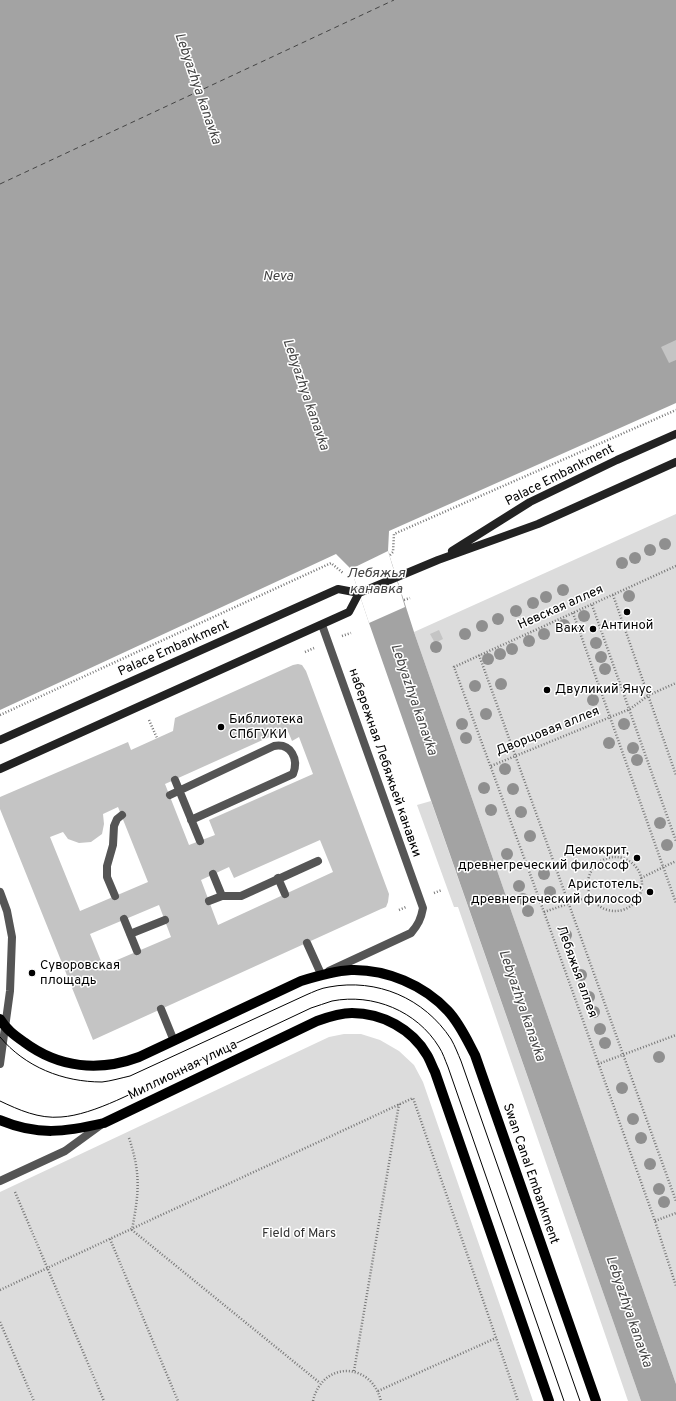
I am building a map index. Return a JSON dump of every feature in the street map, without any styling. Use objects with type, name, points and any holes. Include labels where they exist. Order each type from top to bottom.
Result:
[{"type":"main road","name":"Palace Embankment","points":[[438,560],[530,502],[676,434]]},
{"type":"main road","name":"Palace Embankment","points":[[0,740],[338,589],[359,593],[438,560],[538,524],[676,462]]},
{"type":"main road","points":[[0,769],[349,612],[359,593]]},
{"type":"main road","name":"Swan Canal Embankment","points":[[321,974],[352,970],[378,972],[404,980],[427,993],[448,1011],[464,1032],[475,1055],[596,1401]]},
{"type":"main road","points":[[0,1019],[5,1028],[30,1046],[61,1062],[80,1066],[100,1066],[123,1063],[174,1041],[300,981],[321,974]]},
{"type":"main road","name":"Миллионная улица","points":[[104,1123],[316,1021],[334,1015],[352,1013],[370,1015],[387,1020],[403,1029],[416,1040],[427,1055],[435,1072],[549,1401]]},
{"type":"main road","points":[[0,1120],[18,1127],[48,1131],[75,1130],[104,1123]]},
{"type":"street","name":"набережная Лебяжьей канавки","points":[[321,974],[411,933],[418,926],[423,908],[322,625]]},
{"type":"street","points":[[170,795],[274,746],[281,744],[290,750],[295,760],[296,768],[293,774],[191,820]]},
{"type":"street","points":[[175,780],[200,841]]},
{"type":"street","points":[[115,896],[107,877],[107,866],[113,845],[114,826],[117,819],[122,815]]},
{"type":"street","points":[[209,901],[222,896],[241,896],[318,861]]},
{"type":"street","points":[[213,874],[222,896]]},
{"type":"street","points":[[278,878],[285,894]]},
{"type":"street","points":[[0,892],[7,912],[12,936],[10,991],[0,1064]]},
{"type":"street","points":[[124,919],[137,951]]},
{"type":"street","points":[[130,934],[164,920]]},
{"type":"street","points":[[307,943],[321,974]]},
{"type":"street","points":[[161,1009],[174,1041]]},
{"type":"street","name":"Миллионная улица","points":[[0,1182],[65,1151],[104,1123]]},
{"type":"path","points":[[390,555],[393,552],[394,534],[676,410]]},
{"type":"path","points":[[0,715],[331,563],[345,574]]},
{"type":"path","name":"Невская аллея","points":[[454,667],[676,566]]},
{"type":"path","points":[[613,595],[676,775]]},
{"type":"path","points":[[404,600],[410,598]]},
{"type":"path","points":[[592,604],[676,841]]},
{"type":"path","points":[[573,613],[676,903]]},
{"type":"path","points":[[479,655],[676,1201]]},
{"type":"path","name":"Лебяжья аллея","points":[[454,667],[655,1221],[676,1286]]},
{"type":"path","name":"Дворцовая аллея","points":[[491,766],[630,710],[649,695],[676,683]]},
{"type":"path","points":[[149,719],[157,738]]},
{"type":"path","points":[[621,858],[628,861],[639,871],[641,878],[641,892],[638,899],[628,908],[621,911],[607,910],[600,907],[591,896],[589,889],[589,881],[594,868],[606,859],[621,858]]},
{"type":"path","points":[[641,878],[676,861]]},
{"type":"path","points":[[544,912],[591,896]]},
{"type":"path","points":[[598,1064],[676,1035]]},
{"type":"path","points":[[0,1290],[132,1230],[413,1098],[518,1401]]},
{"type":"path","points":[[354,1371],[400,1104]]},
{"type":"path","points":[[129,1138],[138,1173],[138,1190],[132,1230]]},
{"type":"path","points":[[15,1191],[104,1401]]},
{"type":"path","points":[[655,1221],[676,1213]]},
{"type":"path","points":[[132,1230],[320,1383]]},
{"type":"path","points":[[110,1239],[178,1401]]},
{"type":"path","points":[[0,1322],[34,1401]]},
{"type":"path","points":[[378,1391],[496,1338]]},
{"type":"path","points":[[313,1401],[315,1392],[320,1383],[335,1373],[345,1371],[354,1371],[364,1375],[372,1382],[378,1391],[381,1401]]},
{"type":"green space","points":[[676,514],[676,1384],[414,632]]},
{"type":"green space","points":[[431,801],[641,1401],[628,1401],[458,907],[454,907],[417,805]]},
{"type":"green space","name":"Field of Mars","points":[[344,1034],[361,1034],[380,1040],[399,1051],[414,1065],[423,1082],[533,1401],[0,1401],[0,1192],[329,1037]]},
{"type":"water","name":"Neva","points":[[0,0],[676,0],[676,403],[389,531],[388,551],[414,632],[676,1384],[676,1401],[641,1401],[351,569],[336,554],[0,710]]},
{"type":"pier","points":[[388,551],[405,607],[369,623],[351,569]]},
{"type":"building","points":[[676,340],[676,360],[669,363],[661,347]]},
{"type":"building","points":[[439,630],[443,639],[435,643],[430,634]]},
{"type":"building","points":[[293,665],[302,665],[306,671],[389,894],[386,907],[93,1040],[0,809],[0,797],[128,742],[131,750],[173,731],[175,718]],"holes":[[[287,729],[292,741],[299,737],[313,774],[209,820],[215,835],[189,845],[165,784]],[[118,807],[148,882],[80,911],[50,837],[63,832],[68,839],[79,843],[91,842],[102,834],[104,824],[103,814]],[[320,840],[333,872],[218,925],[201,880],[229,867],[234,878]],[[159,905],[171,937],[103,966],[90,934]]]},
{"type":"ferry route","points":[[0,184],[394,0]]},
{"type":"tram line","points":[[0,1037],[21,1057],[46,1071],[73,1079],[102,1082],[130,1076],[323,988],[347,985],[365,986],[398,994],[413,1002],[427,1012],[440,1025],[451,1039],[461,1061],[580,1401]]},
{"type":"tram line","points":[[0,1101],[22,1111],[45,1117],[61,1117],[88,1112],[131,1094],[311,1008],[332,1001],[347,999],[363,1000],[393,1008],[419,1024],[430,1034],[444,1057],[564,1401]]},
{"type":"place","name":"Антиной","points":[[627,612]]},
{"type":"place","name":"Вакх","points":[[593,629]]},
{"type":"place","name":"Двуликий Янус","points":[[547,690]]},
{"type":"place","name":"Библиотека СПбГУКИ","points":[[221,727]]},
{"type":"place","name":"Демокрит, древнегреческий философ","points":[[637,858]]},
{"type":"place","name":"Аристотель, древнегреческий философ","points":[[650,892]]},
{"type":"place","name":"Суворовская площадь","points":[[32,973]]},
{"type":"water label","name":"Lebyazhya kanavka","points":[[197,89]]},
{"type":"water label","name":"Lebyazhya kanavka","points":[[305,395]]},
{"type":"water label","name":"Лебяжья канавка","points":[[376,582]]},
{"type":"water label","name":"Lebyazhya kanavka","points":[[413,700]]},
{"type":"water label","name":"Lebyazhya kanavka","points":[[521,1006]]},
{"type":"water label","name":"Lebyazhya kanavka","points":[[628,1312]]}]
